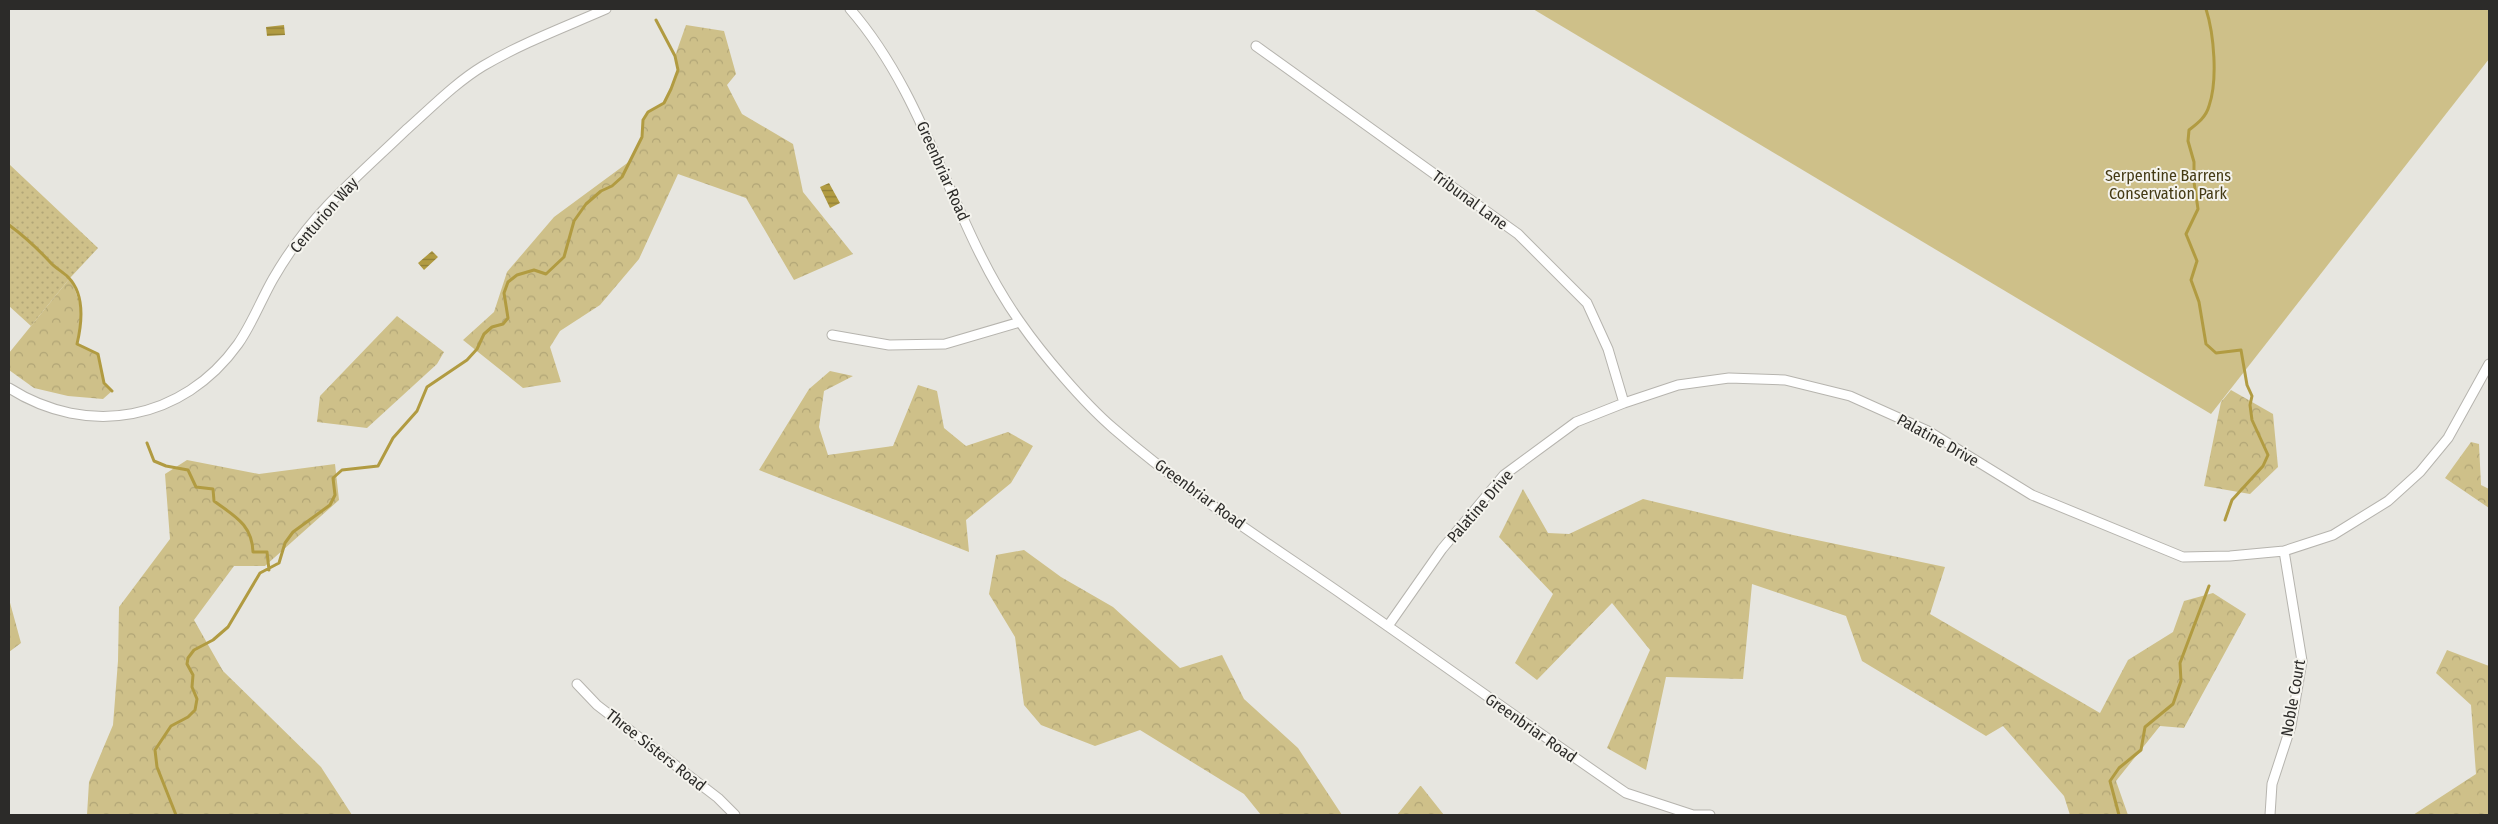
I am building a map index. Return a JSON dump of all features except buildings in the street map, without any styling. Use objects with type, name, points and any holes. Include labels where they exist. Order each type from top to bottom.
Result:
[{"type":"street","name":"Centurion Way","points":[[9,388],[41,406],[77,414],[104,417],[150,410],[199,384],[227,359],[239,342],[285,259],[327,206],[440,99],[482,67],[513,49],[606,9]]},
{"type":"street","name":"Greenbriar Road","points":[[850,9],[884,56],[905,91],[926,131],[988,269],[1020,322],[1070,383],[1111,427],[1196,493],[1626,794],[1693,815],[1710,815]]},
{"type":"street","name":"Tribunal Lane","points":[[1256,46],[1518,234],[1587,303],[1608,349],[1624,403]]},
{"type":"street","points":[[832,334],[889,346],[945,344],[1020,322]]},
{"type":"street","name":"Palatine Drive","points":[[1388,626],[1442,549],[1504,475],[1576,422],[1678,385],[1729,378],[1785,380],[1850,396],[1928,431],[2032,495],[2183,557],[2230,556],[2284,551],[2333,534],[2388,501],[2420,472],[2448,438],[2489,364]]},
{"type":"street","name":"Noble Court","points":[[2270,815],[2272,784],[2291,726],[2302,661],[2284,551]]},
{"type":"street","name":"Three Sisters Road","points":[[577,684],[598,704],[718,798],[735,815]]},
{"type":"green space","name":"Serpentine Barrens Conservation Park","points":[[1533,9],[2489,9],[2489,59],[2211,414]]},
{"type":"green space","points":[[686,25],[724,31],[736,74],[727,85],[742,114],[793,144],[803,192],[853,254],[794,280],[746,198],[678,174],[639,259],[600,305],[560,331],[550,347],[561,382],[523,388],[463,340],[494,312],[507,272],[554,217],[630,161],[642,137],[643,120],[648,112],[664,103],[671,89],[678,70],[675,56]]},
{"type":"green space","points":[[9,164],[98,248],[70,278],[31,326],[9,306]]},
{"type":"green space","points":[[70,278],[79,303],[81,317],[77,344],[98,354],[104,383],[112,391],[103,399],[68,396],[34,388],[9,370],[9,353]]},
{"type":"green space","points":[[397,316],[444,352],[437,364],[367,428],[317,422],[320,396]]},
{"type":"green space","points":[[830,371],[853,376],[824,391],[819,427],[828,455],[893,446],[918,385],[937,391],[944,428],[966,446],[1008,432],[1033,446],[1011,483],[966,520],[969,552],[759,470],[809,389]]},
{"type":"green space","points":[[2231,390],[2273,414],[2278,467],[2250,494],[2204,486],[2221,402]]},
{"type":"green space","points":[[2471,442],[2479,444],[2481,485],[2489,489],[2489,508],[2445,478]]},
{"type":"green space","points":[[187,460],[259,474],[335,464],[339,500],[265,566],[234,566],[194,620],[223,671],[321,767],[352,815],[87,815],[89,782],[113,725],[118,661],[119,607],[170,539],[165,474]]},
{"type":"green space","points":[[1523,489],[1548,533],[1569,534],[1643,499],[1793,535],[1945,567],[1930,614],[2100,713],[2128,660],[2173,632],[2184,601],[2213,593],[2246,614],[2184,728],[2160,726],[2116,781],[2128,815],[2070,815],[2064,796],[2003,726],[1986,736],[1862,661],[1846,616],[1752,584],[1743,679],[1666,677],[1646,770],[1607,748],[1650,650],[1612,603],[1537,680],[1515,663],[1553,594],[1499,537]]},
{"type":"green space","points":[[1024,550],[1061,577],[1113,607],[1180,668],[1222,655],[1244,699],[1298,748],[1342,815],[1261,815],[1244,794],[1140,730],[1095,746],[1041,725],[1024,705],[1015,637],[989,594],[996,555]]},
{"type":"green space","points":[[9,599],[21,643],[9,652]]},
{"type":"green space","points":[[2447,650],[2489,666],[2489,815],[2413,815],[2476,774],[2471,705],[2436,673]]},
{"type":"green space","points":[[1421,786],[1444,815],[1397,815]]},
{"type":"shaded area","points":[[284,25],[285,35],[267,36],[266,27]]},
{"type":"shaded area","points":[[829,183],[840,203],[830,208],[820,187]]},
{"type":"shaded area","points":[[432,251],[438,257],[424,270],[418,263]]},
{"type":"waterway","points":[[2206,9],[2213,44],[2214,70],[2209,106],[2204,117],[2189,130],[2188,141],[2194,162],[2194,182],[2198,209],[2186,234],[2197,261],[2191,280],[2199,302],[2206,344],[2216,353],[2241,350],[2247,385],[2252,396],[2250,405],[2252,420],[2268,455],[2263,466],[2232,500],[2225,520]]},
{"type":"waterway","points":[[176,815],[157,767],[155,750],[171,726],[188,717],[195,710],[197,699],[192,687],[193,675],[187,664],[188,658],[194,650],[213,640],[228,627],[260,573],[279,563],[285,543],[293,532],[330,505],[335,495],[333,478],[342,470],[378,466],[393,438],[417,411],[427,387],[467,360],[477,349],[484,334],[492,327],[503,324],[508,318],[504,293],[508,282],[517,275],[534,270],[546,274],[564,257],[574,221],[586,204],[622,177],[642,137],[643,120],[648,112],[664,103],[671,89],[678,70],[675,56],[656,20]]},
{"type":"waterway","points":[[9,225],[68,277],[73,284],[80,300],[81,309],[77,344],[98,354],[104,383],[112,391]]},
{"type":"waterway","points":[[147,443],[154,461],[166,466],[188,470],[196,487],[213,489],[214,501],[235,516],[249,534],[253,552],[267,552],[269,570]]},
{"type":"waterway","points":[[2119,815],[2110,781],[2119,768],[2141,750],[2145,727],[2173,704],[2181,681],[2180,663],[2209,586]]}]
